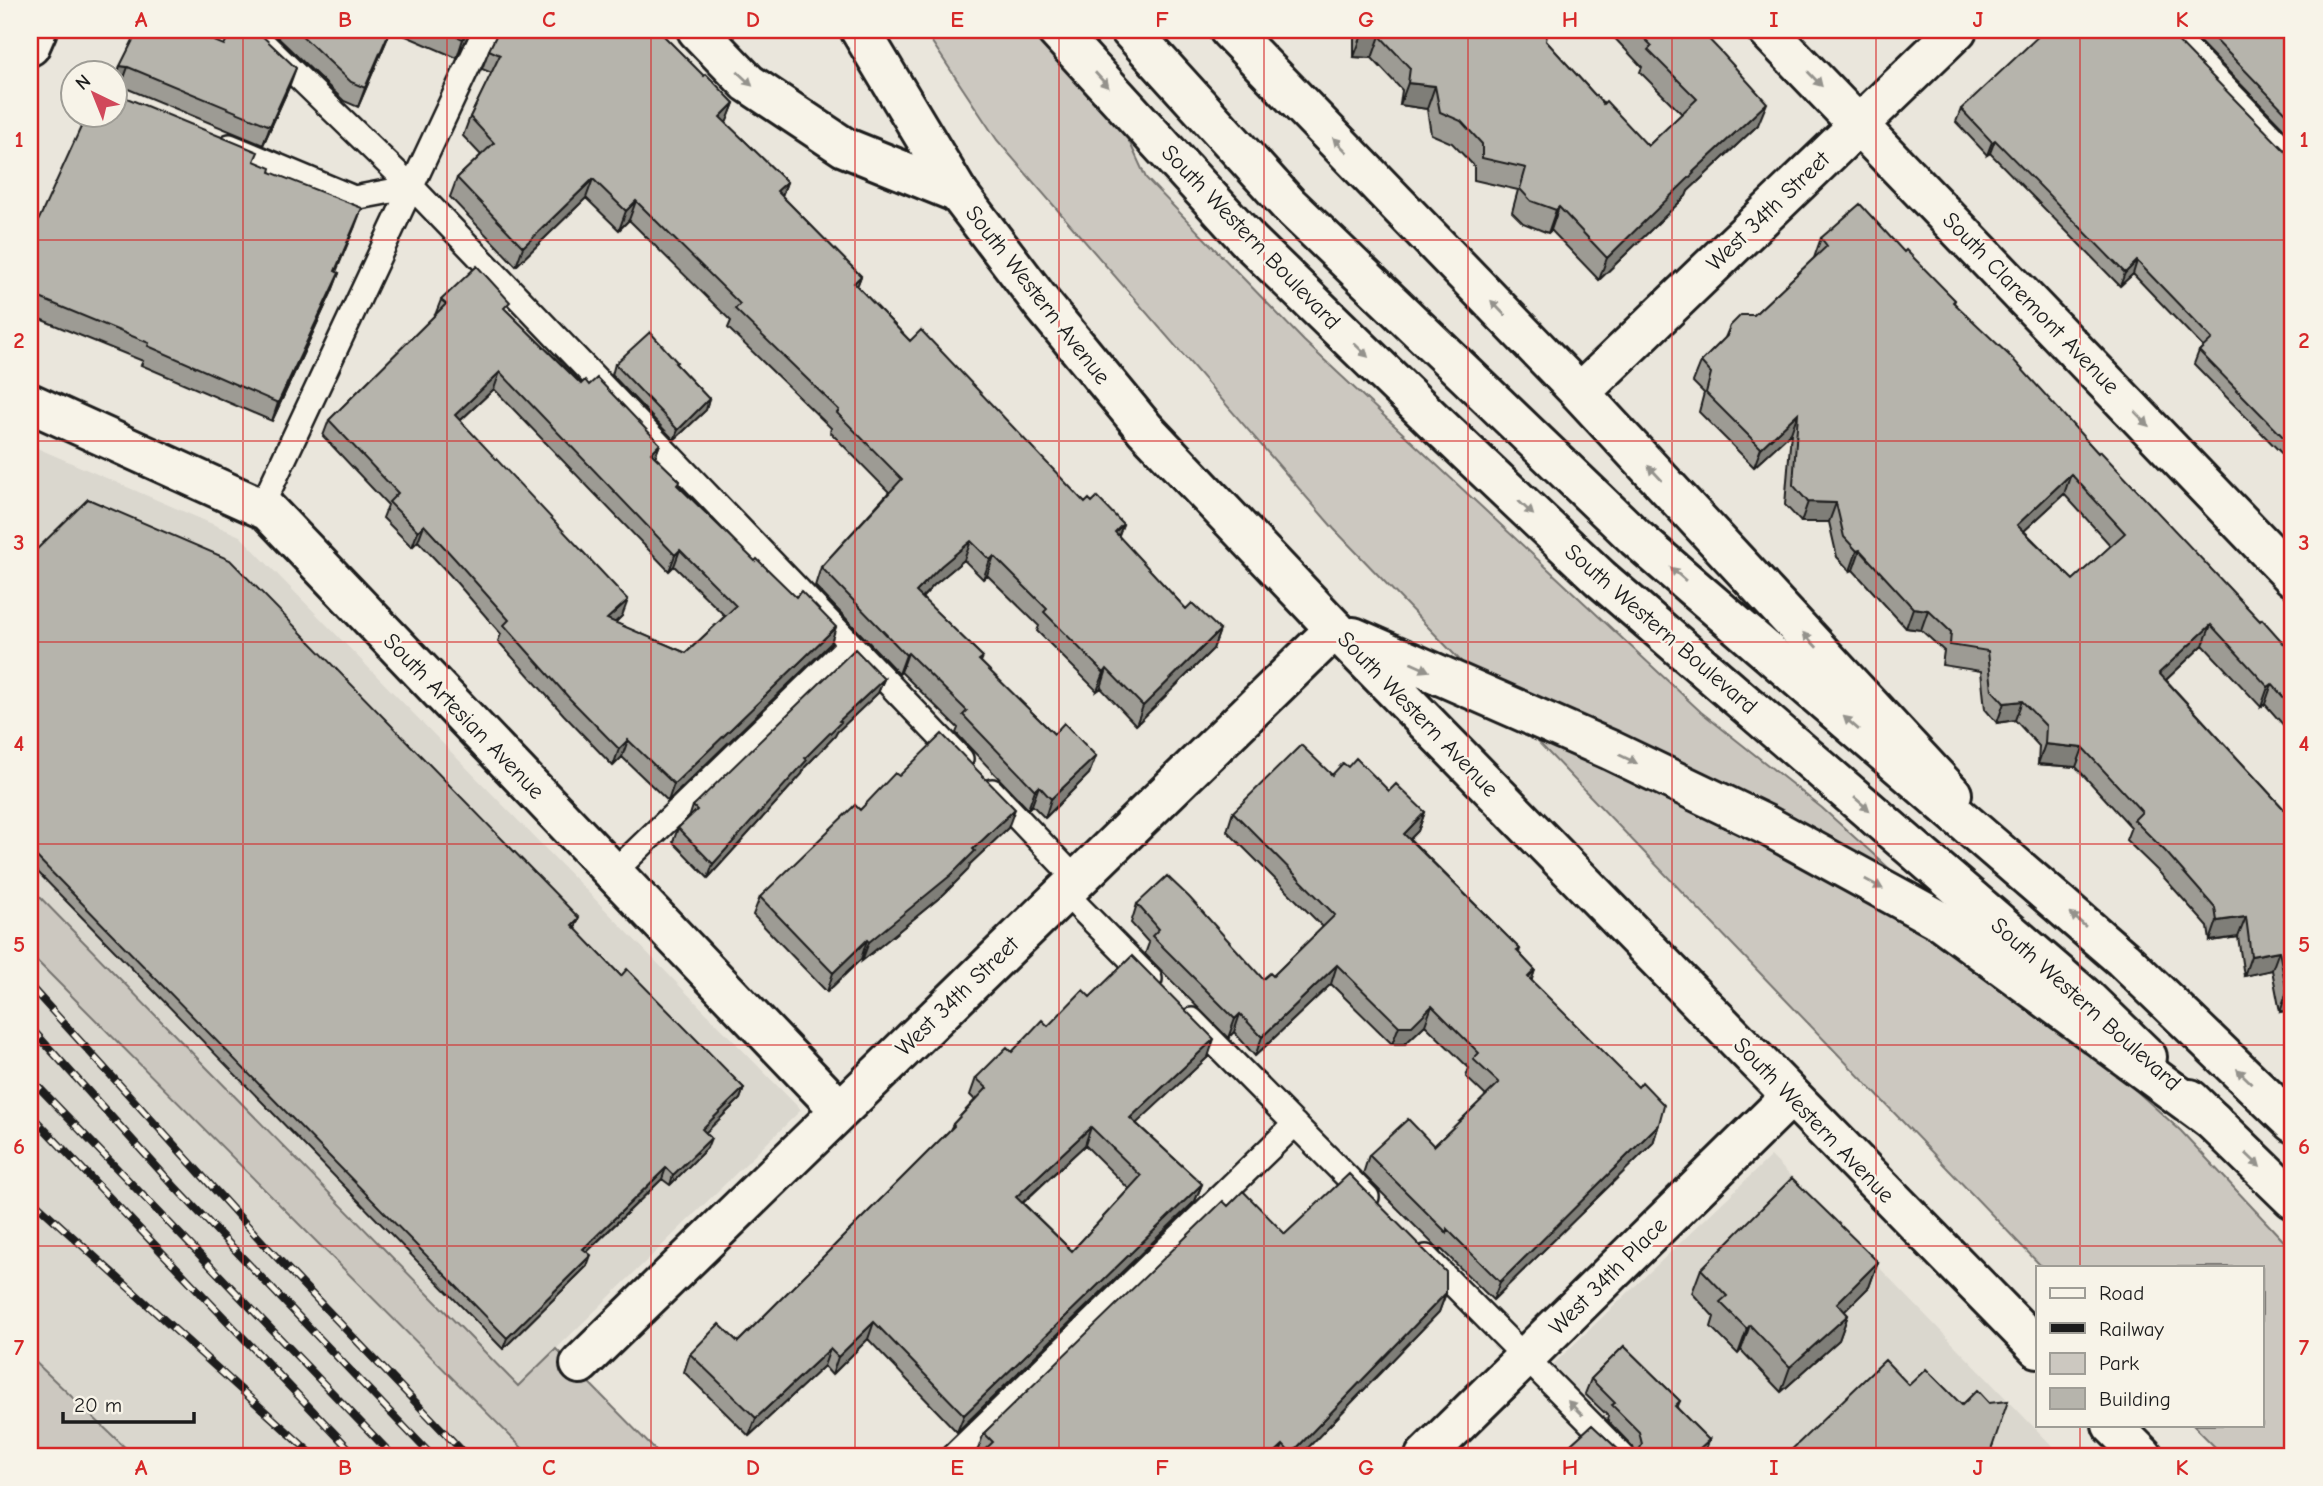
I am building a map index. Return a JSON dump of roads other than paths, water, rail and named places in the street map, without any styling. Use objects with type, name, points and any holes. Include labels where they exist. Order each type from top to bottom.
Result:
[{"type":"street","points":[[30,46],[37,30]]},
{"type":"street","points":[[697,30],[748,83],[844,147],[958,193]]},
{"type":"street","name":"South Western Avenue","points":[[860,30],[958,193],[1043,305],[1145,429],[1335,629],[2036,1346]]},
{"type":"street","name":"South Western Boulevard","points":[[1056,30],[1250,242],[1570,550],[2087,999],[2293,1199]]},
{"type":"street","points":[[1130,30],[1289,205],[1636,538],[2123,960],[2293,1123]]},
{"type":"street","points":[[1229,30],[1580,393],[2022,871]]},
{"type":"street","name":"South Claremont Avenue","points":[[1767,30],[2293,578]]},
{"type":"street","name":"West 34th Street","points":[[1580,393],[1956,30]]},
{"type":"street","name":"South Artesian Avenue","points":[[30,403],[268,511],[840,1110]]},
{"type":"street","points":[[1335,629],[1610,750],[1728,807],[1941,921],[2213,1121]]},
{"type":"street","name":"West 34th Street","points":[[580,1364],[1335,629]]},
{"type":"street","name":"West 34th Place","points":[[1425,1456],[1791,1096]]},
{"type":"street","points":[[2113,1426],[2143,1456]]},
{"type":"lane","points":[[250,30],[412,187],[850,644],[1173,1002],[1381,1212]]},
{"type":"lane","points":[[261,508],[485,30]]},
{"type":"lane","points":[[2169,30],[2293,158]]},
{"type":"lane","points":[[216,141],[354,198],[412,187]]},
{"type":"lane","points":[[613,873],[850,644]]},
{"type":"lane","points":[[953,1456],[1295,1124]]},
{"type":"lane","points":[[1410,1241],[1622,1456]]},
{"type":"railway","points":[[30,986],[265,1245],[467,1456]]},
{"type":"railway","points":[[30,1027],[174,1186],[432,1456]]},
{"type":"railway","points":[[30,1078],[393,1456]]},
{"type":"railway","points":[[30,1114],[356,1456]]},
{"type":"railway","points":[[30,1198],[314,1456]]}]
